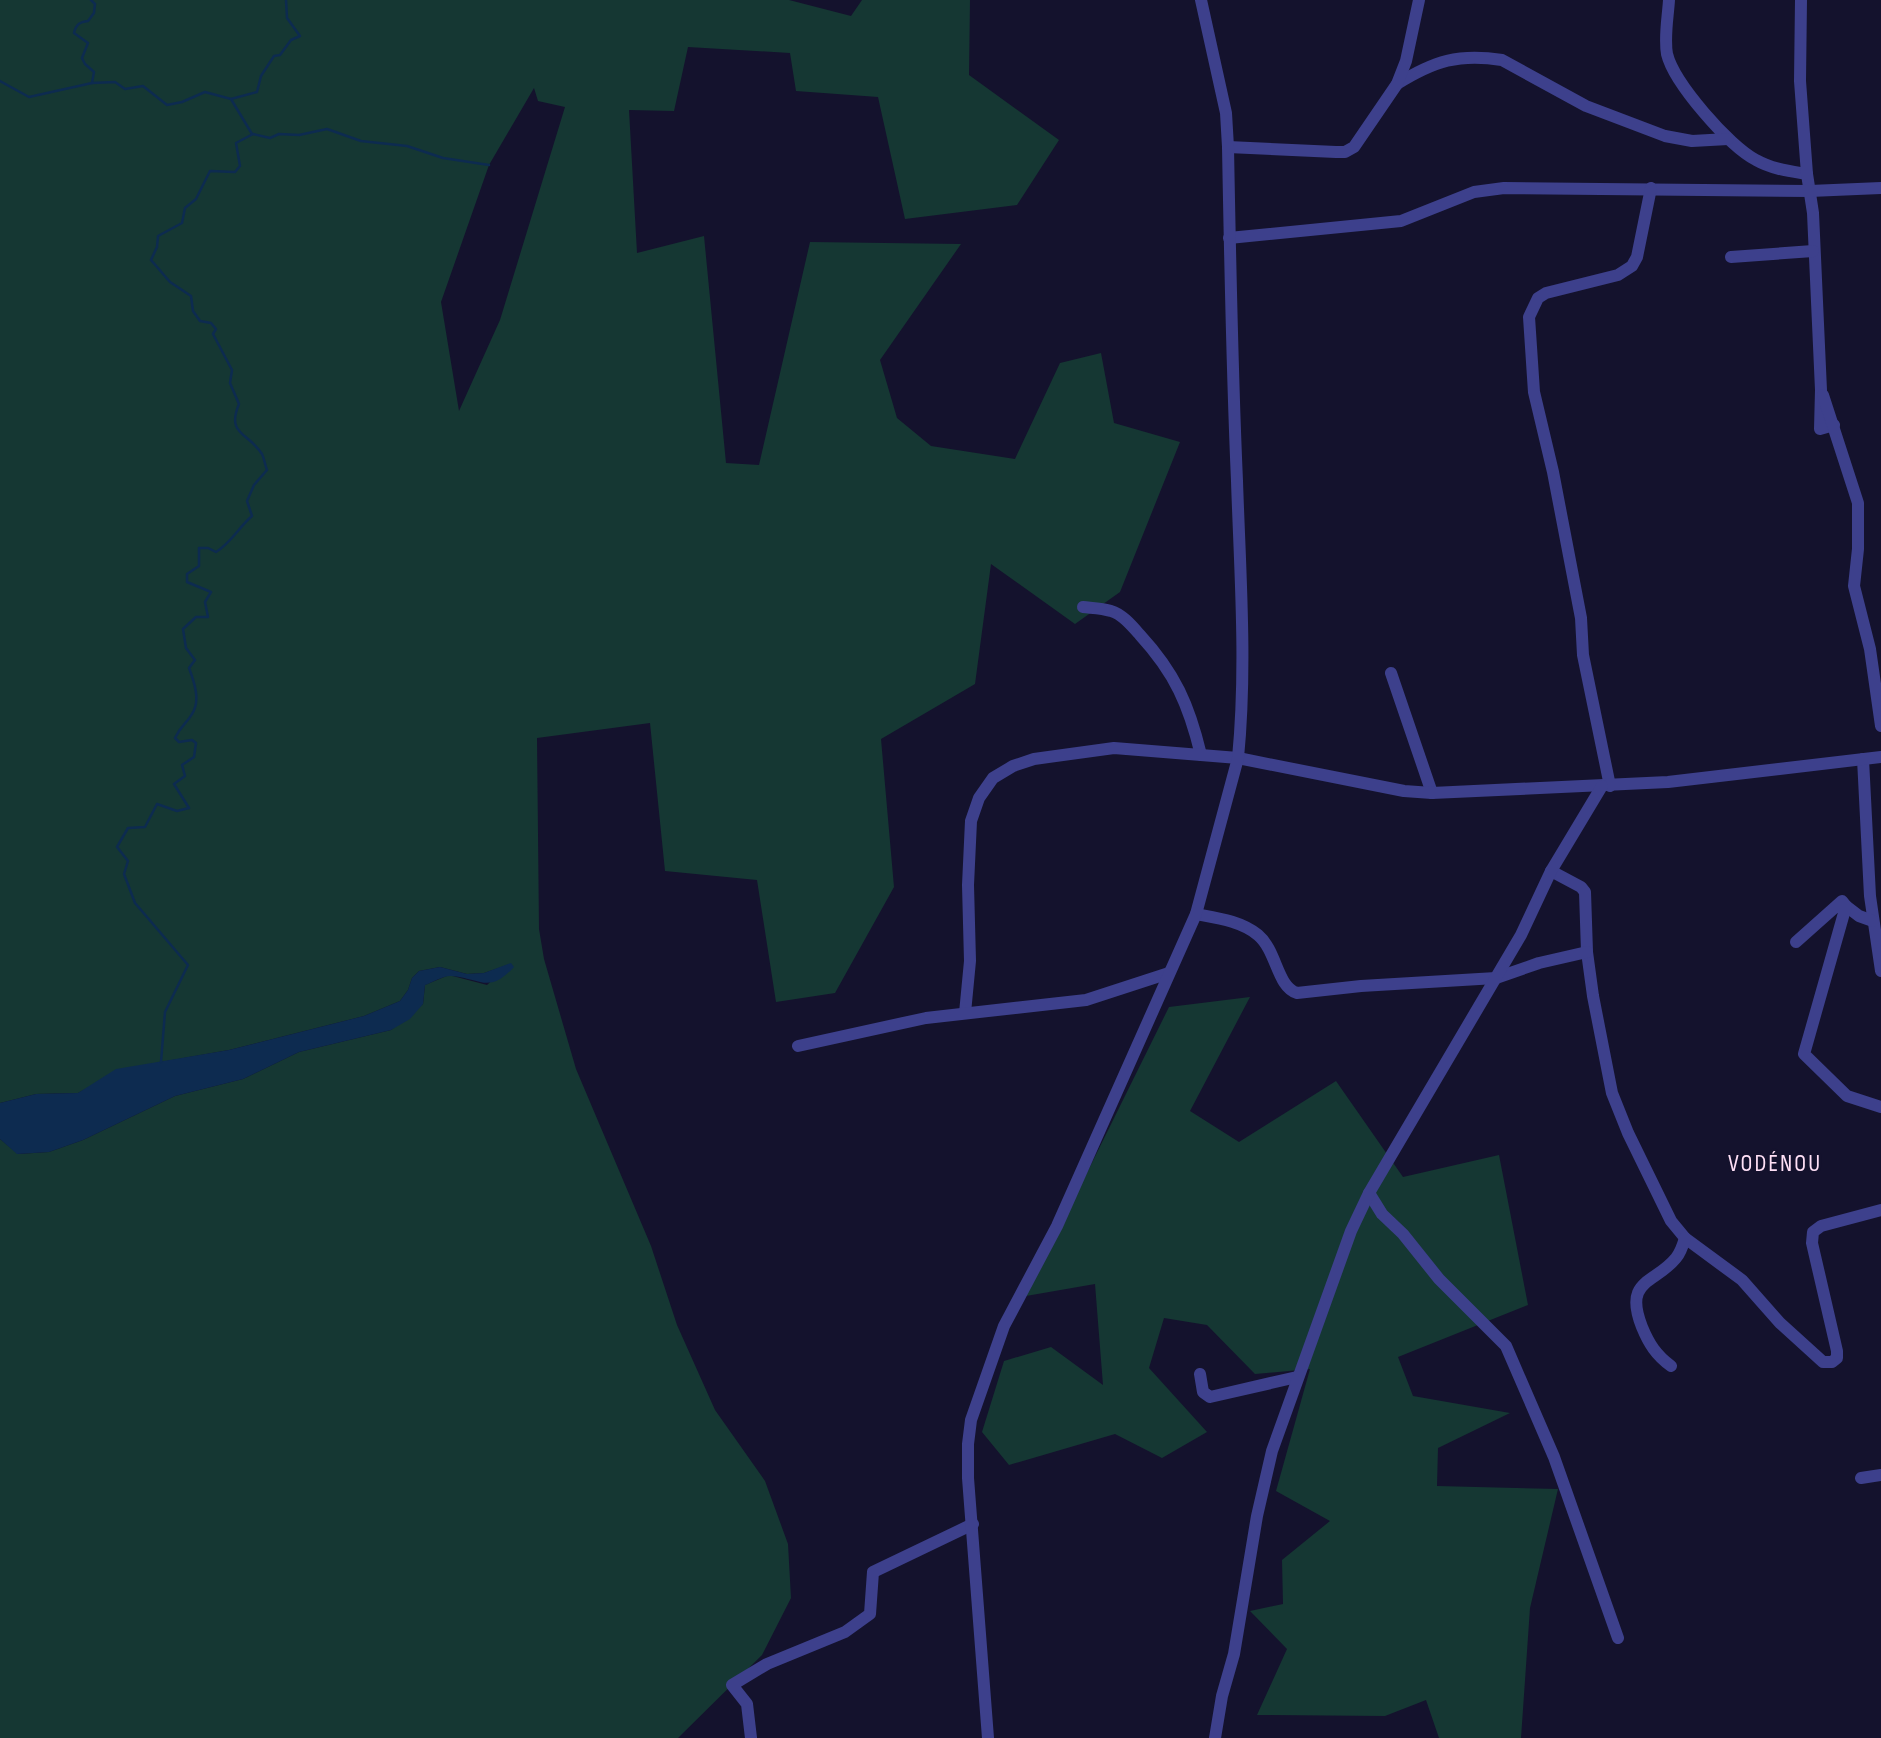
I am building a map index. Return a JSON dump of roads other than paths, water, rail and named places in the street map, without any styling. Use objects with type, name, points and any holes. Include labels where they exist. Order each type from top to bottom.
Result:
[{"type":"street","points":[[988,1738],[968,1478],[971,1420],[1004,1326],[1057,1226],[1196,914],[1238,758],[1241,734],[1241,602],[1228,146],[1226,113],[1201,0]]},
{"type":"street","points":[[1228,146],[1336,152],[1350,150],[1397,84],[1406,61],[1419,0]]},
{"type":"street","points":[[1669,0],[1666,49],[1682,82],[1728,139],[1754,160],[1775,169],[1807,174]]},
{"type":"street","points":[[1801,0],[1800,81],[1810,191],[1821,390],[1858,503],[1858,549],[1854,586],[1870,649],[1881,726]]},
{"type":"street","points":[[1397,84],[1437,62],[1455,59],[1502,60],[1587,106],[1665,136],[1692,141],[1728,139]]},
{"type":"street","points":[[1229,238],[1401,221],[1483,190],[1651,188],[1810,191],[1881,188]]},
{"type":"street","points":[[1215,1738],[1222,1696],[1236,1644],[1257,1516],[1272,1451],[1351,1231],[1369,1193],[1521,935],[1551,871],[1606,786],[1583,655],[1581,618],[1553,472],[1534,392],[1529,317],[1538,299],[1546,293],[1618,275],[1632,266],[1637,257],[1651,188]]},
{"type":"street","points":[[1731,257],[1813,251]]},
{"type":"street","points":[[1083,607],[1111,611],[1120,616],[1162,661],[1179,688],[1191,715],[1201,755]]},
{"type":"street","points":[[1391,673],[1432,793]]},
{"type":"street","points":[[965,1013],[970,961],[968,885],[971,821],[979,798],[993,778],[1013,765],[1034,759],[1114,748],[1238,758],[1404,791],[1432,793],[1668,782],[1881,757]]},
{"type":"street","points":[[1863,759],[1874,850],[1876,929],[1881,971]]},
{"type":"street","points":[[1551,871],[1583,889],[1587,952],[1595,1010],[1612,1093],[1671,1221],[1685,1238],[1742,1280],[1780,1323],[1823,1362],[1832,1362],[1837,1358],[1837,1351],[1812,1242],[1813,1232],[1821,1226],[1881,1210]]},
{"type":"street","points":[[1796,942],[1842,901],[1876,929]]},
{"type":"street","points":[[1846,906],[1804,1054],[1847,1096],[1881,1107]]},
{"type":"street","points":[[1196,914],[1244,926],[1260,937],[1274,957],[1283,984],[1289,991],[1297,993],[1361,986],[1496,978],[1539,963],[1587,952]]},
{"type":"street","points":[[797,1046],[926,1018],[990,1013],[1086,1000],[1169,973]]},
{"type":"street","points":[[1369,1193],[1382,1214],[1403,1234],[1439,1279],[1506,1346],[1554,1457],[1618,1638]]},
{"type":"street","points":[[1671,1366],[1651,1348],[1637,1315],[1636,1301],[1645,1282],[1675,1260],[1685,1238]]},
{"type":"street","points":[[1200,1374],[1203,1392],[1210,1397],[1297,1377]]},
{"type":"street","points":[[1861,1478],[1881,1475]]},
{"type":"street","points":[[751,1738],[747,1704],[732,1685],[767,1664],[845,1632],[870,1614],[873,1572],[973,1524]]},
{"type":"water","points":[[511,963],[514,967],[491,983],[449,976],[425,985],[423,1004],[410,1019],[391,1030],[299,1052],[243,1079],[175,1096],[83,1140],[49,1152],[17,1154],[0,1139],[0,1103],[36,1094],[78,1093],[116,1069],[229,1050],[364,1016],[400,1001],[412,978],[419,971],[440,967],[467,974],[484,973]]},
{"type":"waterway","points":[[91,0],[95,4],[94,13],[88,21],[77,26],[74,33],[88,43],[82,58],[94,72],[92,83]]},
{"type":"waterway","points":[[231,99],[257,92],[261,76],[274,56],[280,55],[291,40],[300,36],[287,18],[286,0]]},
{"type":"waterway","points":[[0,81],[29,97],[92,83],[115,82],[125,89],[143,86],[167,105],[205,92],[231,99],[252,134]]},
{"type":"waterway","points":[[161,1062],[165,1012],[188,965],[135,903],[124,874],[128,861],[117,847],[128,828],[145,827],[157,804],[177,811],[189,808],[174,784],[185,776],[182,765],[194,757],[196,743],[192,740],[179,742],[175,738],[192,714],[196,703],[195,685],[189,668],[195,660],[186,648],[183,629],[196,617],[208,617],[205,602],[211,592],[187,582],[187,574],[199,566],[199,548],[216,552],[252,516],[247,501],[254,485],[267,470],[262,454],[237,428],[235,422],[239,404],[230,383],[232,370],[213,334],[216,329],[211,323],[200,321],[193,311],[191,296],[170,282],[151,260],[157,247],[158,236],[182,223],[185,208],[196,199],[210,171],[235,172],[240,166],[236,143],[253,134],[270,138],[279,134],[299,135],[327,129],[361,141],[407,146],[443,158],[489,165]]},
{"type":"district","name":"VODÉNOU","points":[[1775,1163]]}]
